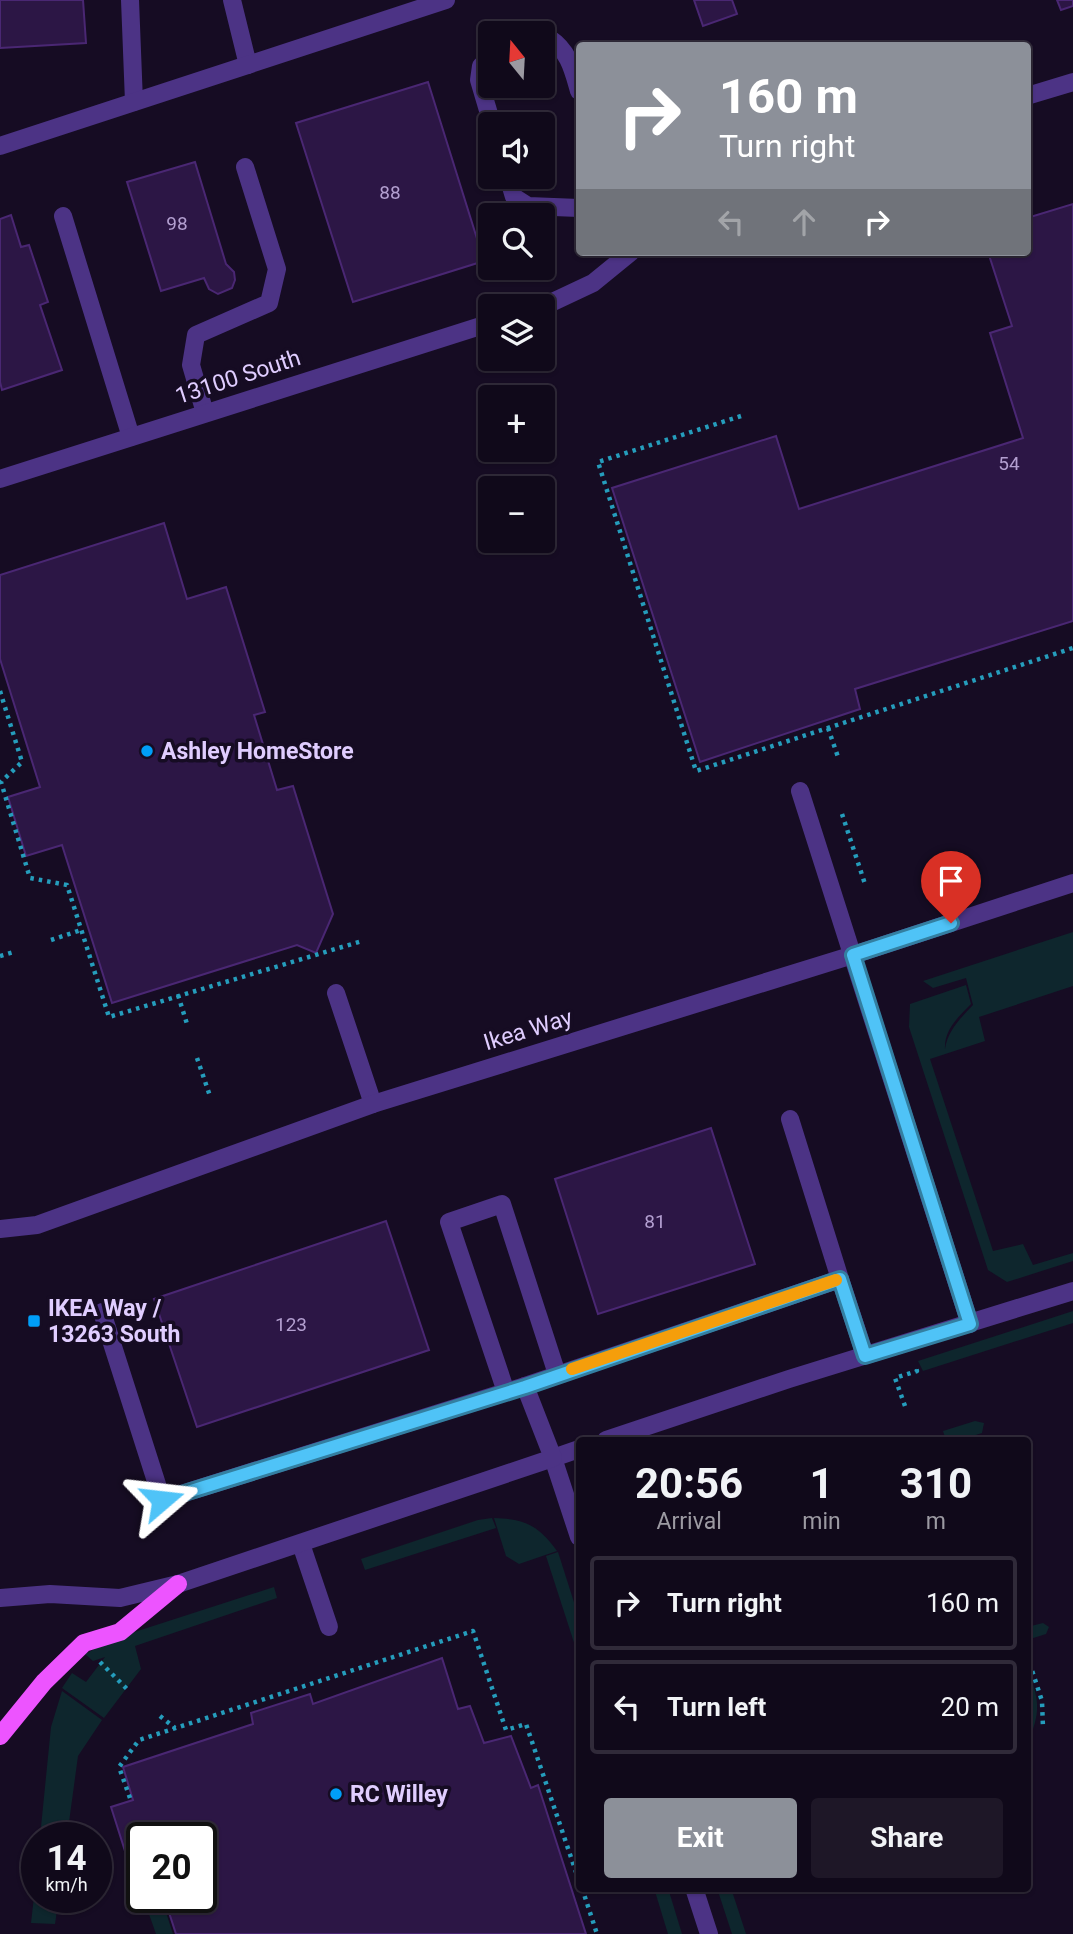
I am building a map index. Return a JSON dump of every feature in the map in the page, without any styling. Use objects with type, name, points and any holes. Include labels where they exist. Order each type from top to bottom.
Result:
[{"type":"main road","points":[[0,1736],[44,1682],[84,1643],[120,1632],[178,1584]]},
{"type":"street","points":[[130,0],[134,102]]},
{"type":"street","points":[[232,0],[248,65]]},
{"type":"street","points":[[0,146],[446,0]]},
{"type":"street","points":[[555,42],[570,61],[576,82]]},
{"type":"street","points":[[1031,95],[1073,82]]},
{"type":"street","points":[[205,413],[191,365],[196,335],[269,303],[277,269],[245,167]]},
{"type":"street","points":[[512,189],[514,197],[528,206],[576,208]]},
{"type":"street","points":[[63,215],[131,437]]},
{"type":"street","points":[[555,301],[593,283],[626,256]]},
{"type":"street","name":"13100 South","points":[[0,479],[478,327]]},
{"type":"street","points":[[800,791],[970,1324]]},
{"type":"street","name":"Ikea Way","points":[[0,1229],[37,1225],[373,1104],[853,955],[1073,883]]},
{"type":"street","points":[[336,993],[373,1104]]},
{"type":"street","points":[[790,1119],[865,1356]]},
{"type":"street","points":[[506,1392],[449,1222],[502,1204],[558,1374]]},
{"type":"street","points":[[102,1312],[162,1500],[525,1387],[840,1279]]},
{"type":"street","points":[[615,1437],[1073,1291]]},
{"type":"street","points":[[525,1387],[554,1458],[576,1528]]},
{"type":"street","points":[[0,1598],[50,1594],[120,1598],[178,1584],[576,1450]]},
{"type":"street","points":[[301,1544],[329,1627]]},
{"type":"street","points":[[695,1892],[709,1934]]},
{"type":"path","points":[[741,416],[598,463],[696,771],[1073,648]]},
{"type":"path","points":[[0,691],[22,762],[1,782],[30,878],[67,885],[109,1017],[362,940]]},
{"type":"path","points":[[828,728],[838,757]]},
{"type":"path","points":[[842,814],[865,884]]},
{"type":"path","points":[[51,940],[81,930]]},
{"type":"path","points":[[0,956],[15,951]]},
{"type":"path","points":[[178,995],[187,1024]]},
{"type":"path","points":[[197,1058],[210,1096]]},
{"type":"path","points":[[905,1406],[895,1378],[917,1371],[914,1361]]},
{"type":"path","points":[[130,1798],[119,1767],[139,1741],[473,1631],[506,1730],[526,1724],[576,1872]]},
{"type":"path","points":[[92,1665],[101,1662],[127,1689]]},
{"type":"path","points":[[1031,1667],[1042,1701],[1043,1728]]},
{"type":"path","points":[[160,1716],[175,1728]]},
{"type":"path","points":[[583,1892],[597,1934]]},
{"type":"shaded area","points":[[1073,932],[1073,986],[979,1017],[985,1041],[930,1059],[993,1251],[1023,1244],[1033,1265],[1073,1253],[1073,1261],[1007,1282],[988,1270],[909,1027],[910,1004],[966,985],[971,1004],[949,1030],[945,1049],[952,1030],[973,1005],[966,978],[933,988],[923,981]]},
{"type":"shaded area","points":[[1073,1311],[1073,1323],[923,1371],[918,1361]]},
{"type":"shaded area","points":[[975,1421],[984,1423],[982,1433],[969,1437],[945,1437],[943,1431]]},
{"type":"shaded area","points":[[492,1518],[496,1528],[365,1570],[361,1559],[478,1520]]},
{"type":"shaded area","points":[[494,1518],[530,1525],[544,1535],[557,1551],[519,1564],[506,1556]]},
{"type":"shaded area","points":[[558,1552],[576,1609],[576,1649],[546,1556]]},
{"type":"shaded area","points":[[274,1587],[277,1598],[135,1646],[141,1669],[104,1718],[62,1688],[72,1673],[86,1682],[105,1657],[93,1661],[85,1654],[116,1638]]},
{"type":"shaded area","points":[[1043,1623],[1049,1627],[1046,1634],[1031,1639],[1031,1626]]},
{"type":"shaded area","points":[[1031,1678],[1037,1699],[1037,1714],[1032,1732]]},
{"type":"shaded area","points":[[62,1691],[102,1720],[78,1756],[69,1822],[42,1822],[51,1727]]},
{"type":"shaded area","points":[[655,1892],[669,1892],[682,1934],[668,1934]]},
{"type":"shaded area","points":[[718,1892],[732,1892],[746,1934],[732,1934]]},
{"type":"shaded area","points":[[32,1913],[57,1913],[55,1924],[31,1923]]},
{"type":"shaded area","points":[[149,1913],[166,1913],[173,1934],[156,1934]]},
{"type":"building","points":[[0,0],[83,0],[86,43],[0,48]]},
{"type":"building","points":[[694,0],[732,0],[737,14],[703,26]]},
{"type":"building","points":[[1057,0],[1073,0],[1073,6],[1061,10]]},
{"type":"building","points":[[428,82],[478,242],[478,263],[353,302],[296,123]]},
{"type":"building","points":[[195,162],[226,264],[234,272],[232,288],[218,294],[209,289],[204,278],[161,291],[127,182]]},
{"type":"building","points":[[1073,204],[1073,621],[855,689],[860,709],[700,762],[612,488],[776,436],[799,509],[1023,438],[990,333],[1012,326],[989,256],[1031,256],[1031,217]]},
{"type":"building","points":[[11,215],[21,247],[29,245],[48,302],[40,305],[62,370],[2,390],[0,219]]},
{"type":"building","name":"Ashley HomeStore","points":[[164,523],[187,599],[226,587],[265,712],[254,715],[277,790],[293,786],[333,914],[316,953],[297,945],[112,1003],[62,845],[26,856],[8,797],[40,787],[0,659],[0,575]]},
{"type":"building","points":[[711,1128],[755,1264],[598,1314],[555,1179]]},
{"type":"building","points":[[386,1221],[429,1350],[197,1427],[154,1299]]},
{"type":"building","name":"RC Willey","points":[[442,1658],[458,1709],[470,1706],[484,1743],[511,1736],[531,1788],[538,1785],[586,1934],[176,1934],[169,1913],[217,1913],[217,1822],[126,1822],[126,1854],[111,1807],[133,1800],[123,1767],[253,1724],[251,1713],[310,1694],[313,1704]]},
{"type":"slow traffic","points":[[572,1369],[836,1280]]},
{"type":"place","name":"Ashley HomeStore","points":[[147,751]]},
{"type":"place","name":"IKEA Way / 13263 South","points":[[34,1321]]},
{"type":"place","name":"RC Willey","points":[[336,1794]]},
{"type":"route","points":[[162,1500],[525,1387],[840,1279],[865,1356],[970,1324],[853,955],[951,923]]}]
